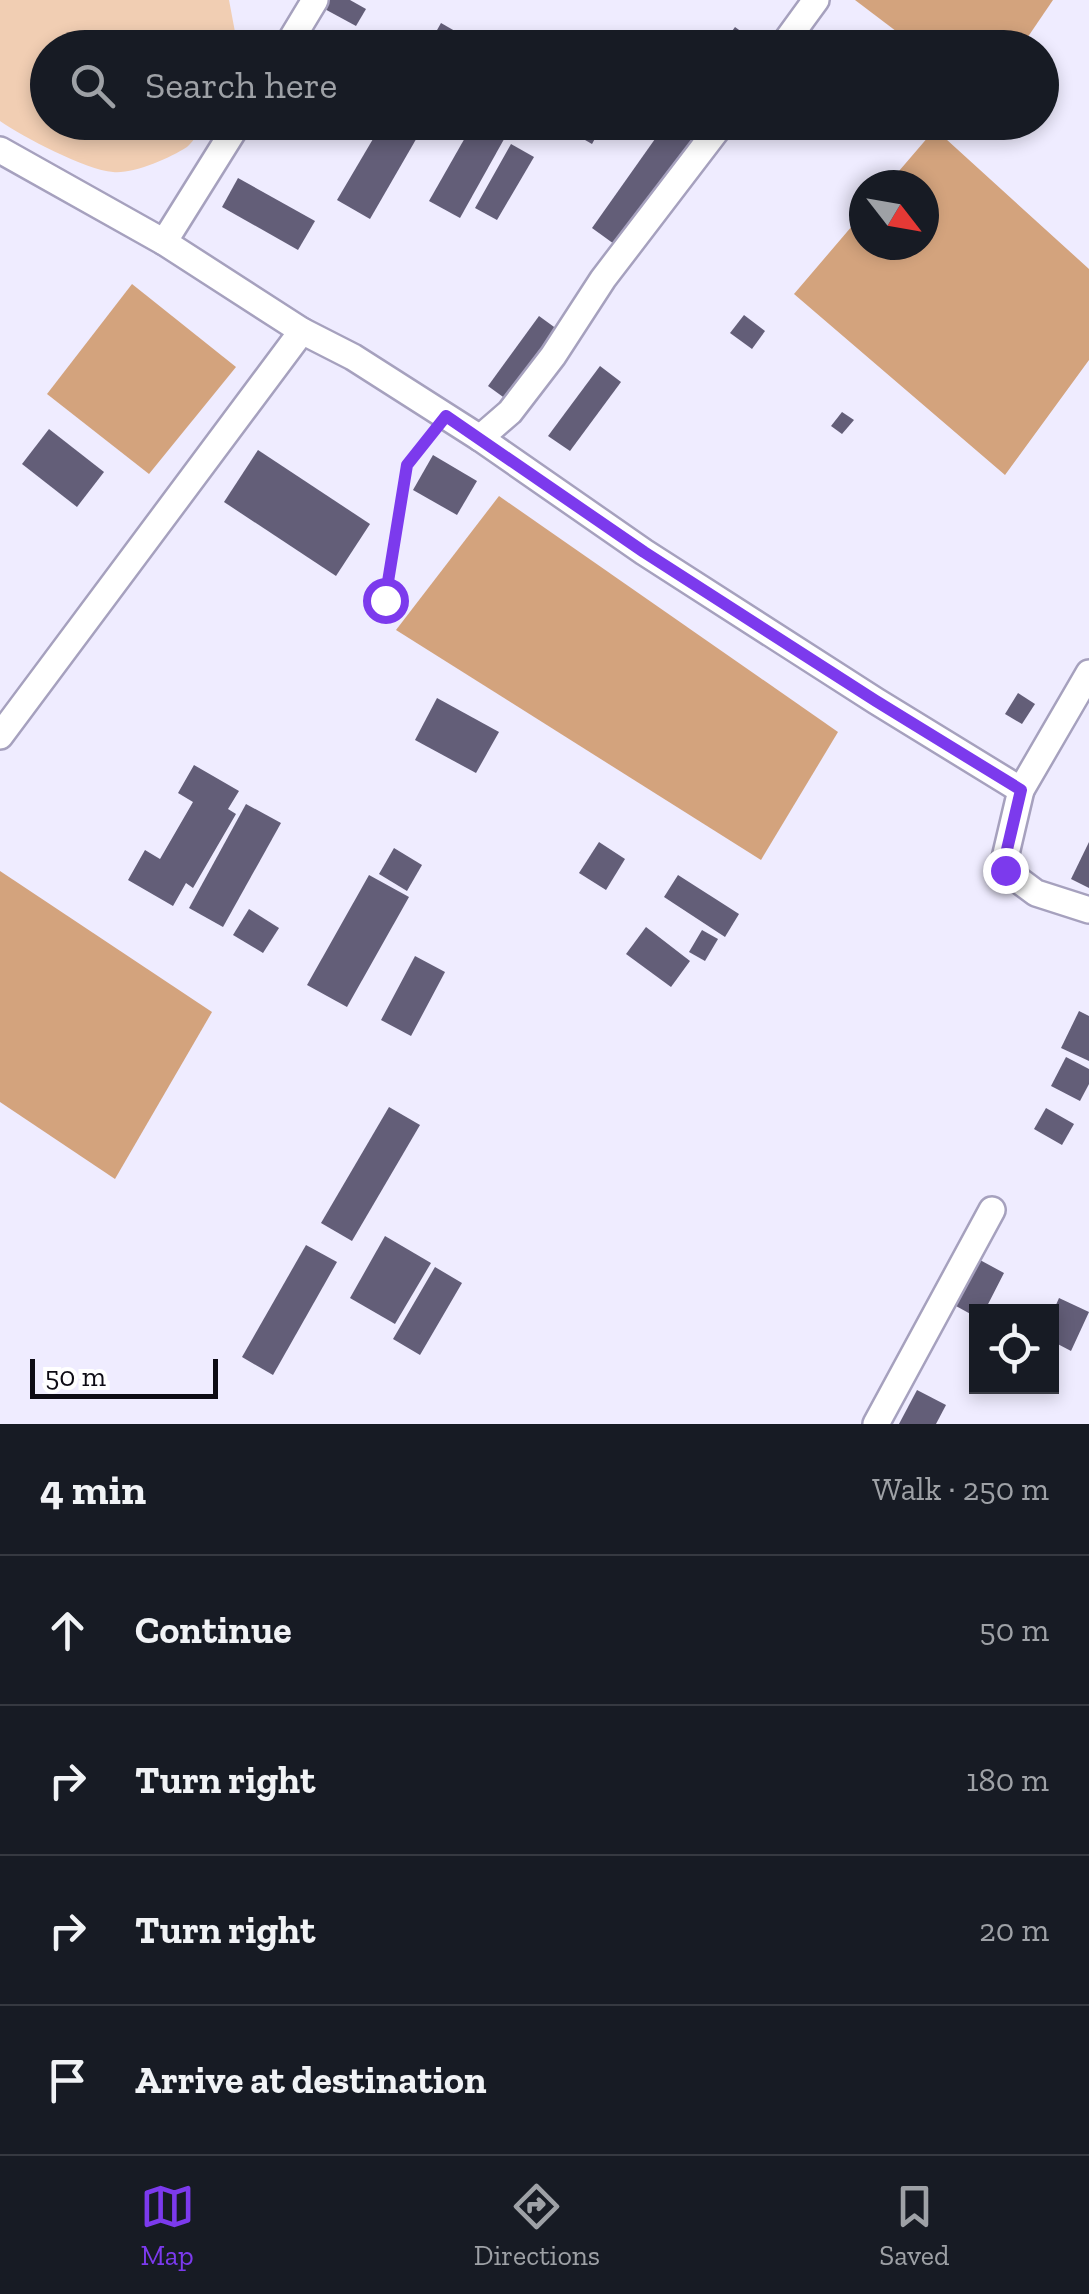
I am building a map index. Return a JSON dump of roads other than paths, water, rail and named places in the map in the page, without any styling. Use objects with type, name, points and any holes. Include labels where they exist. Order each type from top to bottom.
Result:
[{"type":"street","points":[[297,30],[315,0]]},
{"type":"street","points":[[791,30],[805,4]]},
{"type":"street","points":[[164,242],[228,140]]},
{"type":"street","points":[[480,438],[510,412],[553,356],[603,279],[709,140]]},
{"type":"street","points":[[0,150],[164,242],[302,332],[353,357],[480,438],[644,552],[1021,790]]},
{"type":"street","points":[[0,736],[302,332]]},
{"type":"street","points":[[1089,673],[1021,790],[1005,858],[1005,870],[1036,893],[1089,910]]},
{"type":"street","points":[[876,1424],[992,1210]]}]
